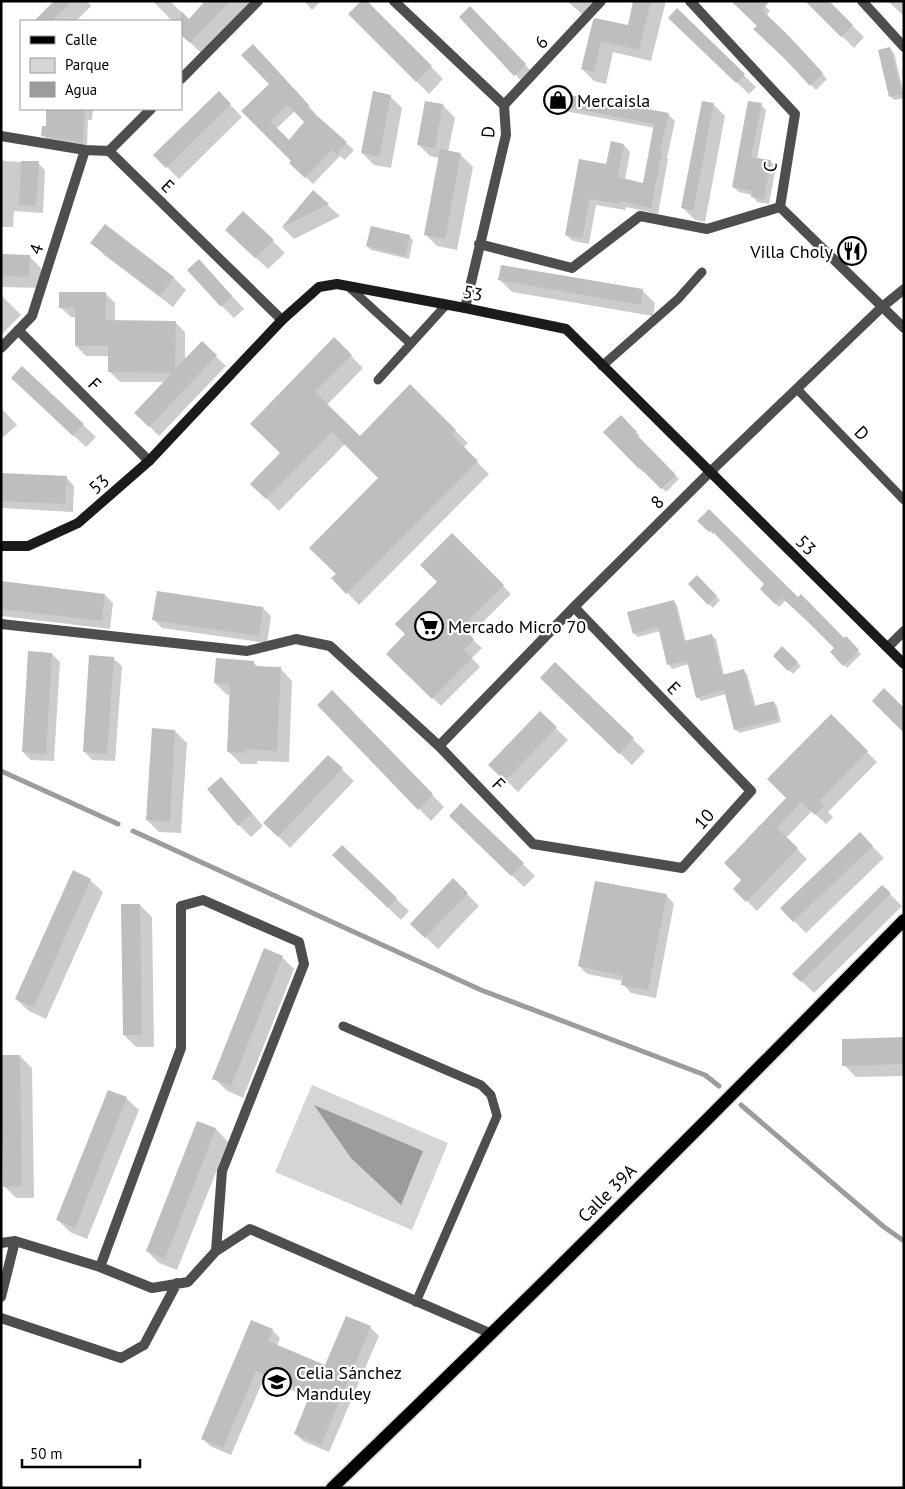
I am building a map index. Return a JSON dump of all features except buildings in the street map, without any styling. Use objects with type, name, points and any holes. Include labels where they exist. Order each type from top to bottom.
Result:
[{"type":"main road","name":"Calle 39A","points":[[332,1488],[492,1334],[904,920]]},
{"type":"street","points":[[182,78],[258,1]]},
{"type":"street","name":"D","points":[[394,1],[504,105],[506,135],[465,308]]},
{"type":"street","name":"6","points":[[504,105],[601,1]]},
{"type":"street","name":"C","points":[[690,1],[795,114],[780,207]]},
{"type":"street","points":[[862,1],[904,47]]},
{"type":"street","points":[[1,136],[85,150],[109,151],[150,110]]},
{"type":"street","name":"4","points":[[1,348],[32,316],[85,150]]},
{"type":"street","name":"E","points":[[109,151],[282,320]]},
{"type":"street","points":[[479,244],[572,268],[640,216],[707,229],[780,207],[904,328]]},
{"type":"street","name":"53","points":[[1,546],[28,546],[78,523],[149,461],[282,320],[319,287],[336,284],[566,329],[709,473],[904,664]]},
{"type":"street","name":"8","points":[[439,746],[574,607],[709,473],[882,307],[904,289]]},
{"type":"street","name":"F","points":[[18,330],[149,461]]},
{"type":"street","name":"E","points":[[574,607],[751,791]]},
{"type":"street","name":"F","points":[[1,624],[247,651],[296,639],[330,646],[439,746],[533,844],[682,868]]},
{"type":"street","points":[[888,648],[904,631]]},
{"type":"street","name":"10","points":[[682,868],[751,791]]},
{"type":"street","points":[[100,1267],[181,1048],[181,906],[203,900],[299,942],[304,964],[222,1171],[216,1251]]},
{"type":"street","points":[[1,1243],[15,1241],[100,1267],[152,1288],[188,1282],[216,1251],[250,1229],[492,1334]]},
{"type":"street","points":[[1,1297],[15,1241]]},
{"type":"street","points":[[1,1318],[121,1358],[144,1345],[177,1283]]},
{"type":"lane","points":[[602,366],[678,299],[702,272]]},
{"type":"lane","points":[[349,287],[411,344]]},
{"type":"lane","points":[[378,380],[446,305]]},
{"type":"lane","name":"D","points":[[797,389],[904,500]]},
{"type":"lane","points":[[342,1026],[481,1085],[492,1096],[497,1116],[416,1302]]},
{"type":"green space","points":[[312,1085],[448,1143],[412,1230],[275,1172]]},
{"type":"water","points":[[314,1105],[423,1151],[401,1205],[351,1158]]},
{"type":"waterway","points":[[1,771],[118,824]]},
{"type":"waterway","points":[[133,831],[481,990],[705,1075],[719,1086]]},
{"type":"waterway","points":[[741,1105],[884,1227],[904,1241]]},
{"type":"place","name":"Mercaisla","points":[[558,100]]},
{"type":"place","name":"Villa Choly","points":[[852,251]]},
{"type":"place","name":"Mercado Micro 70","points":[[429,626]]},
{"type":"place","name":"Celia Sánchez Manduley","points":[[277,1382]]}]
